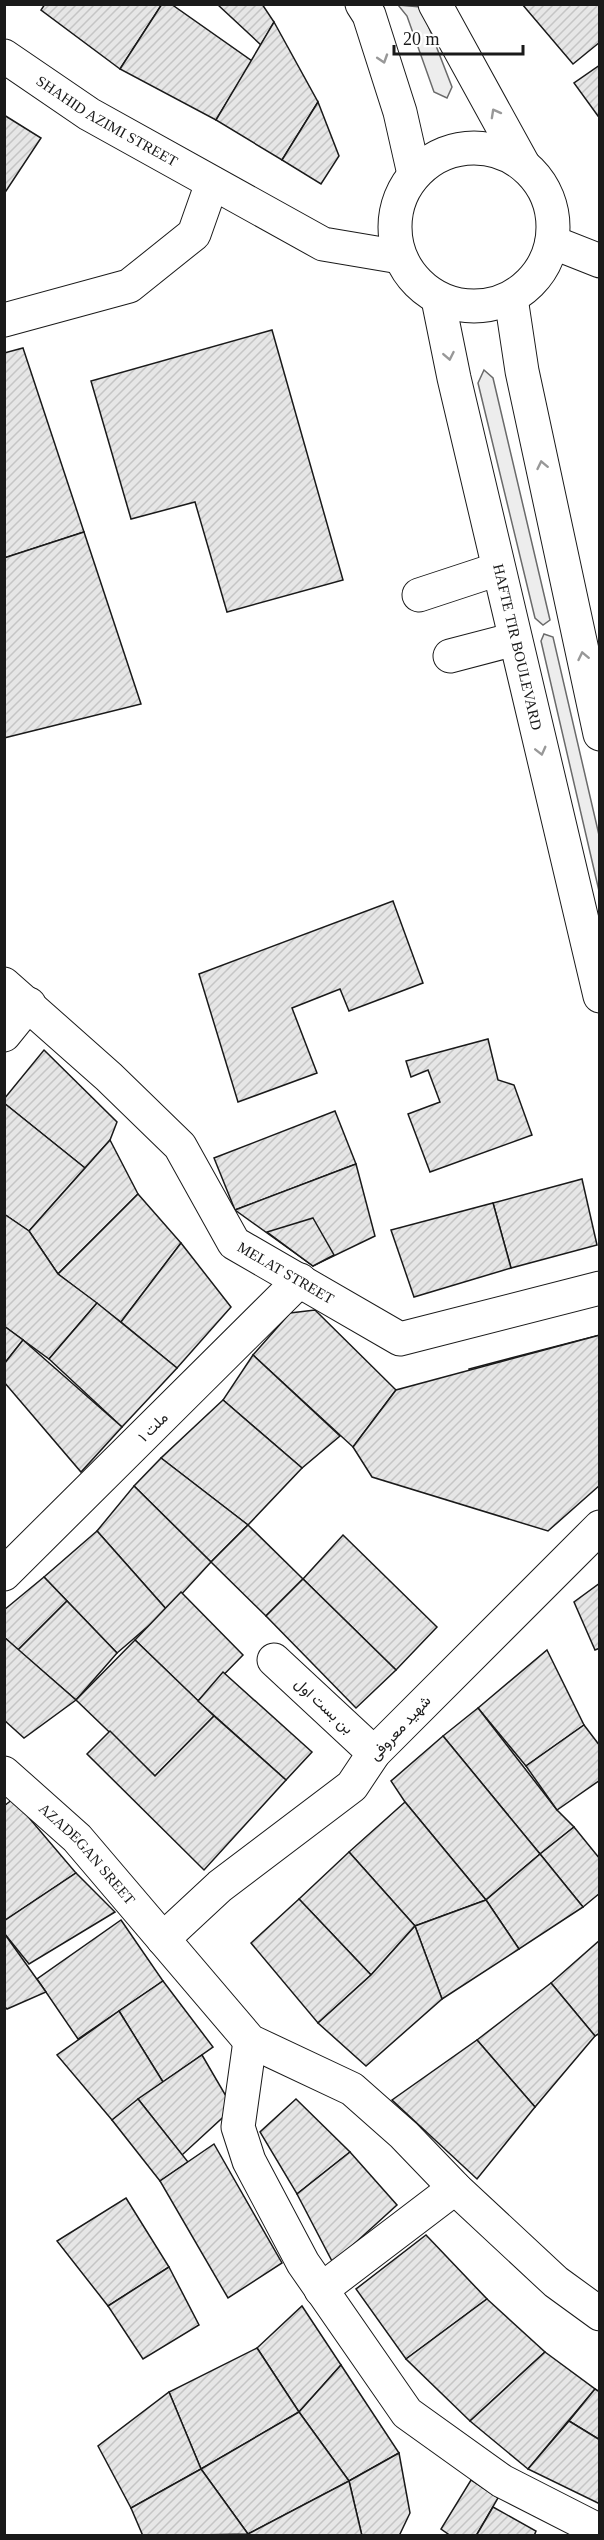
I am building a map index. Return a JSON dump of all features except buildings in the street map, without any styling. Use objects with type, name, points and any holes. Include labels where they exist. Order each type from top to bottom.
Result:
[{"type":"street","points":[[362,4],[369,15],[400,112],[414,174]]},
{"type":"street","points":[[435,4],[523,164],[538,180],[549,199],[554,221],[552,242],[544,264],[530,284],[511,298],[487,306],[462,306],[438,299],[409,274],[400,257],[394,236],[395,214],[402,192],[414,174],[433,159],[455,150],[479,148],[502,153],[523,164]]},
{"type":"street","name":"SHAHID AZIMI STREET","points":[[4,56],[89,114],[323,244],[400,257]]},
{"type":"street","points":[[4,320],[129,286],[194,234],[212,183]]},
{"type":"street","points":[[552,242],[600,261]]},
{"type":"street","points":[[511,298],[522,371],[600,734]]},
{"type":"street","name":"HAFTE TIR BOULEVARD","points":[[438,299],[498,569],[600,996]]},
{"type":"street","points":[[419,595],[498,569]]},
{"type":"street","points":[[450,656],[515,639]]},
{"type":"street","points":[[4,1035],[17,994]]},
{"type":"street","name":"MELAT STREET","points":[[17,994],[180,1146],[234,1243],[400,1339],[600,1288]]},
{"type":"street","name":"ملت ۱","points":[[4,1574],[300,1280]]},
{"type":"street","name":"شهید معروفی","points":[[163,1939],[220,1886],[352,1786],[374,1753],[600,1527]]},
{"type":"street","name":"بن بست اول","points":[[274,1660],[374,1753]]},
{"type":"street","name":"AZADEGAN SREET","points":[[4,1773],[77,1838],[250,2041]]},
{"type":"street","points":[[600,2314],[556,2282],[455,2188],[404,2135],[352,2089],[250,2041],[238,2127],[249,2161],[303,2264],[407,2413],[502,2481],[600,2531]]},
{"type":"street","points":[[321,2290],[455,2188]]},
{"type":"shaded area","points":[[398,5],[421,7],[452,87],[447,98],[434,92],[407,16]]},
{"type":"shaded area","points":[[484,370],[493,378],[550,620],[543,625],[535,618],[478,383]]},
{"type":"shaded area","points":[[544,634],[553,637],[599,835],[599,891],[541,641]]}]
